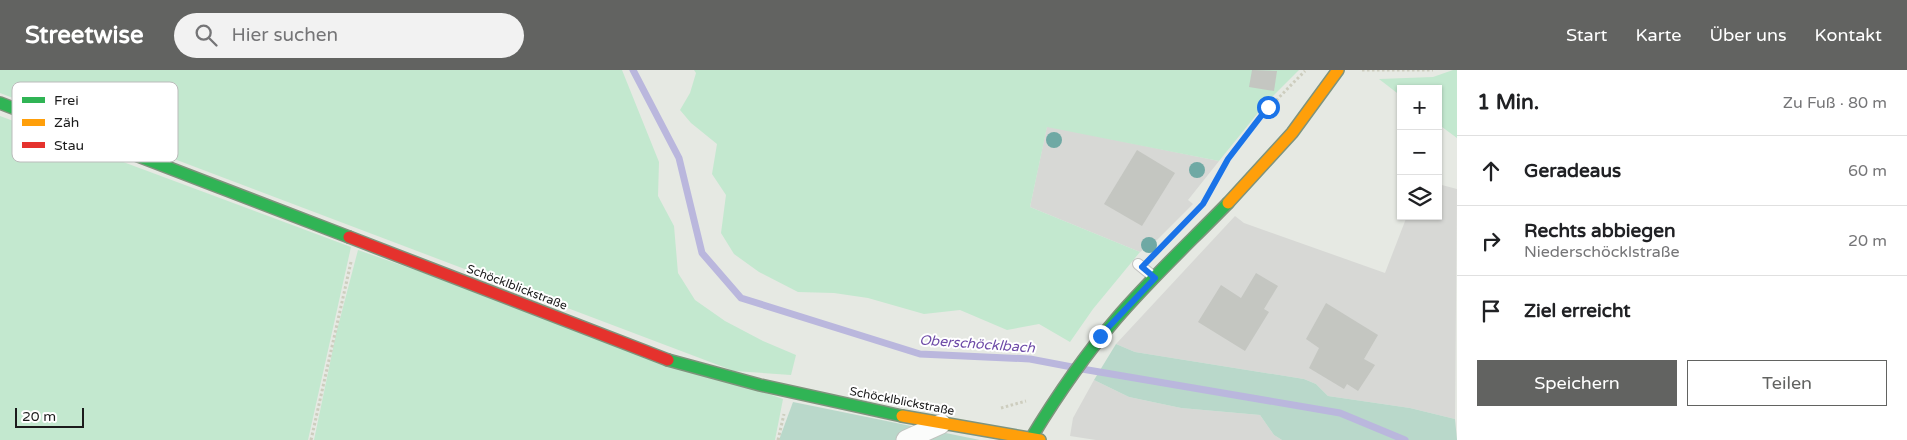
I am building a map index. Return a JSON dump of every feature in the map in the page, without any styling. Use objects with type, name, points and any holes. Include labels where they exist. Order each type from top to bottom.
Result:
[{"type":"street","points":[[1034,440],[1060,390],[1100,336],[1277,153],[1308,115],[1338,70]]},
{"type":"street","name":"Schöcklblickstraße","points":[[0,103],[12,108]]},
{"type":"street","name":"Schöcklblickstraße","points":[[153,162],[676,362],[726,378],[941,424],[1034,440]]},
{"type":"street","points":[[906,440],[941,424]]},
{"type":"lane","points":[[1138,264],[1155,278]]},
{"type":"path","points":[[1215,182],[1246,134],[1268,107],[1306,70]]},
{"type":"path","points":[[1361,70],[1433,70]]},
{"type":"path","points":[[311,440],[356,240]]},
{"type":"path","points":[[999,408],[1033,398]]},
{"type":"shaded area","points":[[1047,126],[1219,161],[1188,200],[1193,204],[1155,242],[1140,252],[1030,207]]},
{"type":"shaded area","points":[[1442,185],[1457,189],[1455,419],[1410,408],[1328,396],[1316,384],[1304,379],[1135,352],[1116,344],[1235,216],[1244,223],[1385,273],[1405,220],[1442,220]]},
{"type":"shaded area","points":[[1094,380],[1129,397],[1181,408],[1260,415],[1274,435],[1282,440],[1096,440],[1070,436],[1073,418]]},
{"type":"green space","points":[[0,70],[622,70],[659,162],[658,196],[674,226],[678,273],[695,300],[725,321],[763,341],[796,355],[791,375],[734,371],[178,160],[178,82],[12,82],[12,98],[0,93]]},
{"type":"green space","points":[[694,70],[1299,70],[1266,103],[1219,161],[1047,127],[1030,207],[1140,252],[1093,309],[1070,342],[1039,324],[1007,330],[960,310],[924,314],[868,298],[834,293],[798,292],[759,272],[734,254],[721,233],[726,195],[712,174],[717,144],[691,123],[680,110],[690,93],[696,73]]},
{"type":"green space","points":[[1457,70],[1457,138],[1442,127],[1442,85],[1397,85],[1397,93],[1379,79],[1433,77]]},
{"type":"green space","points":[[0,116],[12,120],[12,162],[123,162],[351,247],[308,440],[0,440]]},
{"type":"green space","points":[[358,250],[783,399],[775,440],[314,440],[336,334]]},
{"type":"green space","points":[[1116,344],[1135,352],[1304,379],[1316,384],[1328,396],[1410,408],[1455,419],[1457,440],[1282,440],[1274,435],[1260,415],[1181,408],[1129,397],[1094,380]]},
{"type":"green space","points":[[793,402],[980,440],[779,440]]},
{"type":"building","points":[[1252,70],[1277,71],[1274,91],[1249,87]]},
{"type":"building","points":[[1137,150],[1175,173],[1142,226],[1104,204]]},
{"type":"building","points":[[1256,273],[1278,286],[1264,309],[1269,312],[1245,351],[1198,322],[1221,285],[1241,298]]},
{"type":"building","points":[[1326,303],[1378,335],[1364,359],[1375,365],[1358,391],[1347,384],[1344,389],[1309,368],[1319,348],[1306,339]]},
{"type":"waterway","name":"Oberschöcklbach","points":[[633,70],[679,158],[702,253],[741,298],[920,354],[1030,359],[1072,367]]},
{"type":"waterway","name":"Oberschöcklbach","points":[[1082,369],[1340,413],[1405,440]]},
{"type":"traffic: fast","points":[[0,103],[12,108]]},
{"type":"traffic: fast","points":[[154,162],[349,237]]},
{"type":"traffic: fast","points":[[1030,440],[1071,377],[1104,333],[1143,289],[1228,203]]},
{"type":"traffic: fast","points":[[668,360],[760,385],[902,416]]},
{"type":"traffic: slow","points":[[1228,203],[1292,133],[1338,70]]},
{"type":"traffic: slow","points":[[902,416],[1040,440]]},
{"type":"traffic: jam","points":[[349,237],[668,360]]},
{"type":"route","points":[[1100,336],[1131,301],[1155,278],[1142,267],[1203,204],[1228,159],[1268,107]]}]
